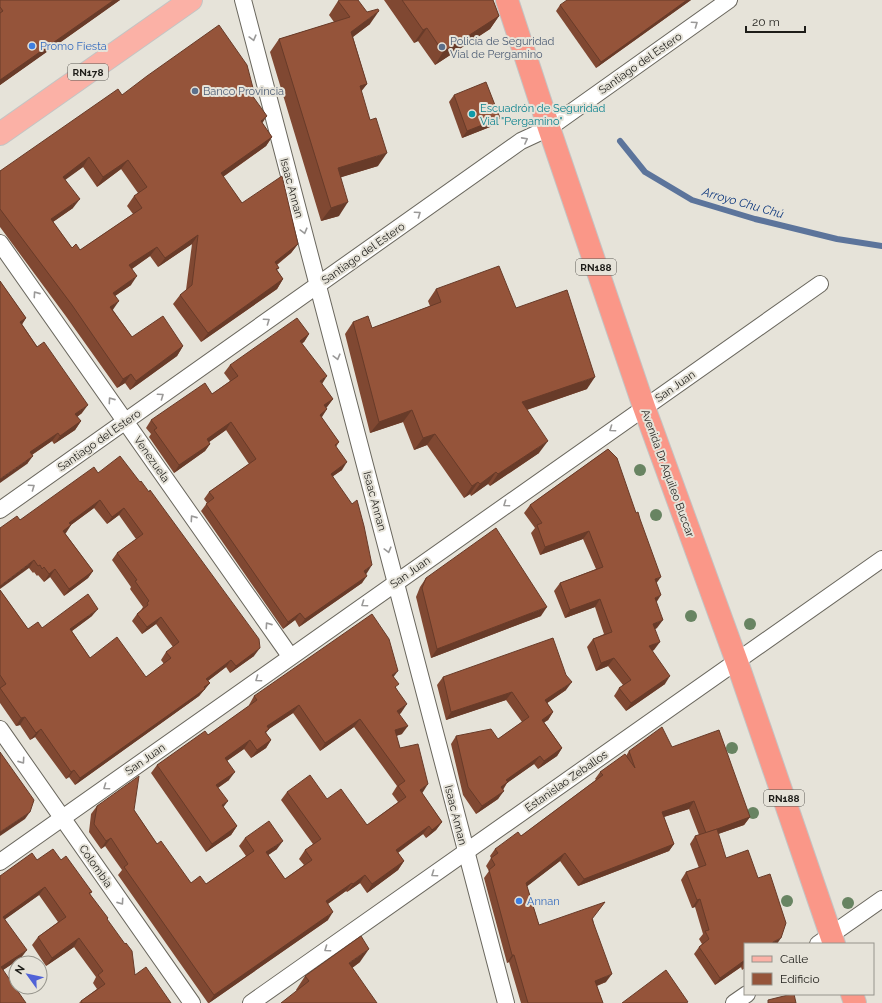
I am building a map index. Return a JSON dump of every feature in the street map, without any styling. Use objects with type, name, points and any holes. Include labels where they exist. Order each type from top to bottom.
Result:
[{"type":"highway","name":"Avenida Dr Aquileo Buccar","points":[[507,0],[548,128],[644,407],[736,662],[828,941]]},
{"type":"main road","name":"RN178","points":[[0,134],[179,3]]},
{"type":"street","name":"Isaac Annan","points":[[243,0],[506,1003]]},
{"type":"street","name":"Santiago del Estero","points":[[0,510],[521,141],[548,128],[729,0]]},
{"type":"street","name":"Venezuela","points":[[0,243],[290,656]]},
{"type":"street","name":"San Juan","points":[[0,862],[290,656],[820,284]]},
{"type":"street","name":"Estanislao Zeballos","points":[[250,1003],[882,559]]},
{"type":"street","name":"Colombia","points":[[0,729],[192,1003]]},
{"type":"street","points":[[828,941],[882,899]]},
{"type":"street","points":[[734,1003],[746,995]]},
{"type":"building","points":[[0,0],[114,0],[0,80],[0,13],[3,11],[0,7]]},
{"type":"building","points":[[358,0],[367,12],[378,9],[379,11],[351,32],[367,84],[360,86],[370,120],[376,118],[387,153],[338,168],[348,202],[331,208],[279,39],[350,17],[338,1]]},
{"type":"building","name":"Policía de Seguridad Vial de Pergamino","points":[[402,0],[493,0],[499,16],[443,52],[427,28],[423,30]]},
{"type":"building","points":[[567,0],[687,0],[601,62],[560,5]]},
{"type":"building","points":[[219,25],[247,65],[253,88],[249,91],[267,116],[261,121],[272,137],[221,173],[242,203],[282,176],[298,244],[275,262],[279,268],[276,269],[283,279],[208,333],[180,295],[192,285],[198,235],[165,258],[157,247],[129,265],[137,276],[113,293],[119,301],[110,307],[132,337],[163,316],[183,346],[136,381],[131,374],[123,379],[72,305],[0,209],[0,171],[118,89],[122,95]],"holes":[[[89,157],[103,177],[128,160],[147,187],[134,196],[142,208],[80,250],[76,244],[72,248],[51,219],[80,199],[63,177]]]},
{"type":"building","name":"Escuadrón de Seguridad Vial \"Pergamino\"","points":[[486,82],[500,118],[467,131],[454,95]]},
{"type":"building","points":[[499,266],[516,308],[567,290],[595,377],[522,402],[548,441],[498,474],[496,472],[480,484],[478,482],[472,486],[435,434],[423,438],[412,410],[379,422],[353,322],[368,316],[372,328],[441,302],[436,289]]},
{"type":"building","points":[[0,281],[26,318],[20,322],[37,347],[44,342],[88,405],[75,414],[81,421],[60,436],[58,433],[30,452],[33,456],[0,479]]},
{"type":"building","points":[[297,318],[309,334],[300,341],[327,376],[320,381],[333,399],[324,405],[327,409],[320,415],[339,442],[335,445],[347,462],[331,474],[352,504],[357,500],[372,565],[364,571],[367,576],[305,619],[300,613],[288,622],[206,504],[214,498],[209,492],[256,459],[231,422],[207,439],[210,444],[179,465],[154,430],[157,428],[151,420],[205,383],[212,394],[238,376],[230,365]]},
{"type":"building","points":[[608,449],[617,458],[636,513],[638,512],[661,577],[655,579],[661,595],[655,598],[663,620],[653,624],[660,642],[649,646],[670,676],[631,703],[619,688],[631,680],[614,658],[601,663],[593,639],[612,632],[600,599],[570,610],[560,583],[603,567],[589,531],[545,547],[537,525],[542,523],[530,505]]},
{"type":"building","points":[[120,456],[149,492],[150,490],[259,639],[260,648],[236,666],[231,660],[206,679],[210,683],[204,687],[205,689],[80,778],[74,770],[71,772],[41,729],[36,733],[25,717],[21,718],[0,688],[6,684],[0,675],[0,590],[28,629],[38,622],[42,628],[88,594],[98,609],[70,629],[90,658],[117,637],[146,677],[171,658],[166,652],[179,642],[161,617],[147,627],[137,614],[148,605],[147,603],[149,601],[135,581],[137,580],[117,553],[143,534],[124,508],[112,517],[100,500],[69,523],[71,525],[63,531],[93,571],[69,589],[55,569],[49,574],[44,567],[42,569],[34,560],[0,586],[0,528],[17,516],[20,520],[94,467],[98,473]]},
{"type":"building","points":[[496,528],[547,607],[437,649],[422,588],[426,578]]},
{"type":"building","points":[[372,614],[389,639],[398,671],[392,675],[399,684],[395,687],[407,704],[397,711],[408,726],[395,730],[400,748],[418,744],[428,784],[420,790],[442,822],[432,830],[429,826],[396,850],[404,861],[372,884],[365,875],[326,901],[333,912],[214,995],[124,867],[128,864],[111,838],[106,841],[94,824],[97,806],[139,776],[134,810],[157,844],[161,841],[191,883],[200,876],[206,884],[254,851],[245,838],[269,821],[283,841],[266,852],[285,879],[312,860],[305,850],[321,839],[287,792],[310,775],[327,799],[341,789],[367,825],[406,797],[398,786],[405,781],[360,719],[325,743],[299,705],[267,726],[269,729],[265,732],[271,740],[257,750],[250,740],[225,758],[235,772],[216,785],[228,801],[222,805],[237,826],[212,844],[157,765],[205,731],[208,735],[257,700],[254,696]]},
{"type":"building","points":[[553,638],[566,675],[572,682],[545,700],[553,712],[542,720],[562,748],[544,761],[540,756],[506,780],[508,782],[501,787],[504,791],[482,806],[468,787],[456,736],[491,729],[498,739],[529,717],[512,692],[451,712],[443,677]]},
{"type":"building","points":[[662,727],[672,747],[719,730],[750,817],[706,833],[694,801],[662,812],[674,844],[584,879],[565,853],[526,883],[539,925],[605,902],[592,919],[612,974],[595,981],[603,1003],[528,1003],[514,955],[512,955],[489,870],[495,865],[491,858],[498,853],[495,849],[518,832],[521,836],[603,775],[600,772],[625,754],[635,768],[629,751]]},
{"type":"building","points":[[0,752],[34,800],[30,812],[0,832]]},
{"type":"building","points":[[717,829],[726,858],[748,850],[758,878],[770,874],[786,923],[781,938],[773,943],[744,943],[744,961],[720,978],[699,947],[709,939],[705,931],[709,930],[700,899],[697,900],[686,872],[706,865],[695,836]]},
{"type":"building","points":[[53,849],[61,860],[66,856],[92,892],[89,893],[108,918],[107,919],[125,944],[126,943],[132,951],[135,975],[146,967],[171,1003],[82,1003],[81,1001],[105,984],[98,975],[103,971],[79,938],[52,958],[38,937],[66,917],[45,887],[3,917],[27,950],[19,955],[8,955],[8,962],[1,967],[8,977],[8,995],[20,995],[26,1003],[0,1003],[0,876],[32,853],[37,860]]},
{"type":"building","points":[[361,936],[369,949],[349,963],[377,1003],[281,1003],[309,981],[305,976]]},
{"type":"building","points":[[666,970],[688,1002],[622,1003]]},
{"type":"building","points":[[794,995],[796,1003],[768,1003],[768,1000]]},
{"type":"waterway","name":"Arroyo Chu Chú","points":[[620,141],[645,172],[692,200],[755,219],[837,239],[882,246]]},
{"type":"place","name":"Promo Fiesta","points":[[32,46]]},
{"type":"place","name":"Policía de Seguridad Vial de Pergamino","points":[[442,47]]},
{"type":"place","name":"Banco Provincia","points":[[195,91]]},
{"type":"place","name":"Escuadrón de Seguridad Vial \"Pergamino\"","points":[[472,114]]},
{"type":"place","name":"Annan","points":[[519,901]]}]
